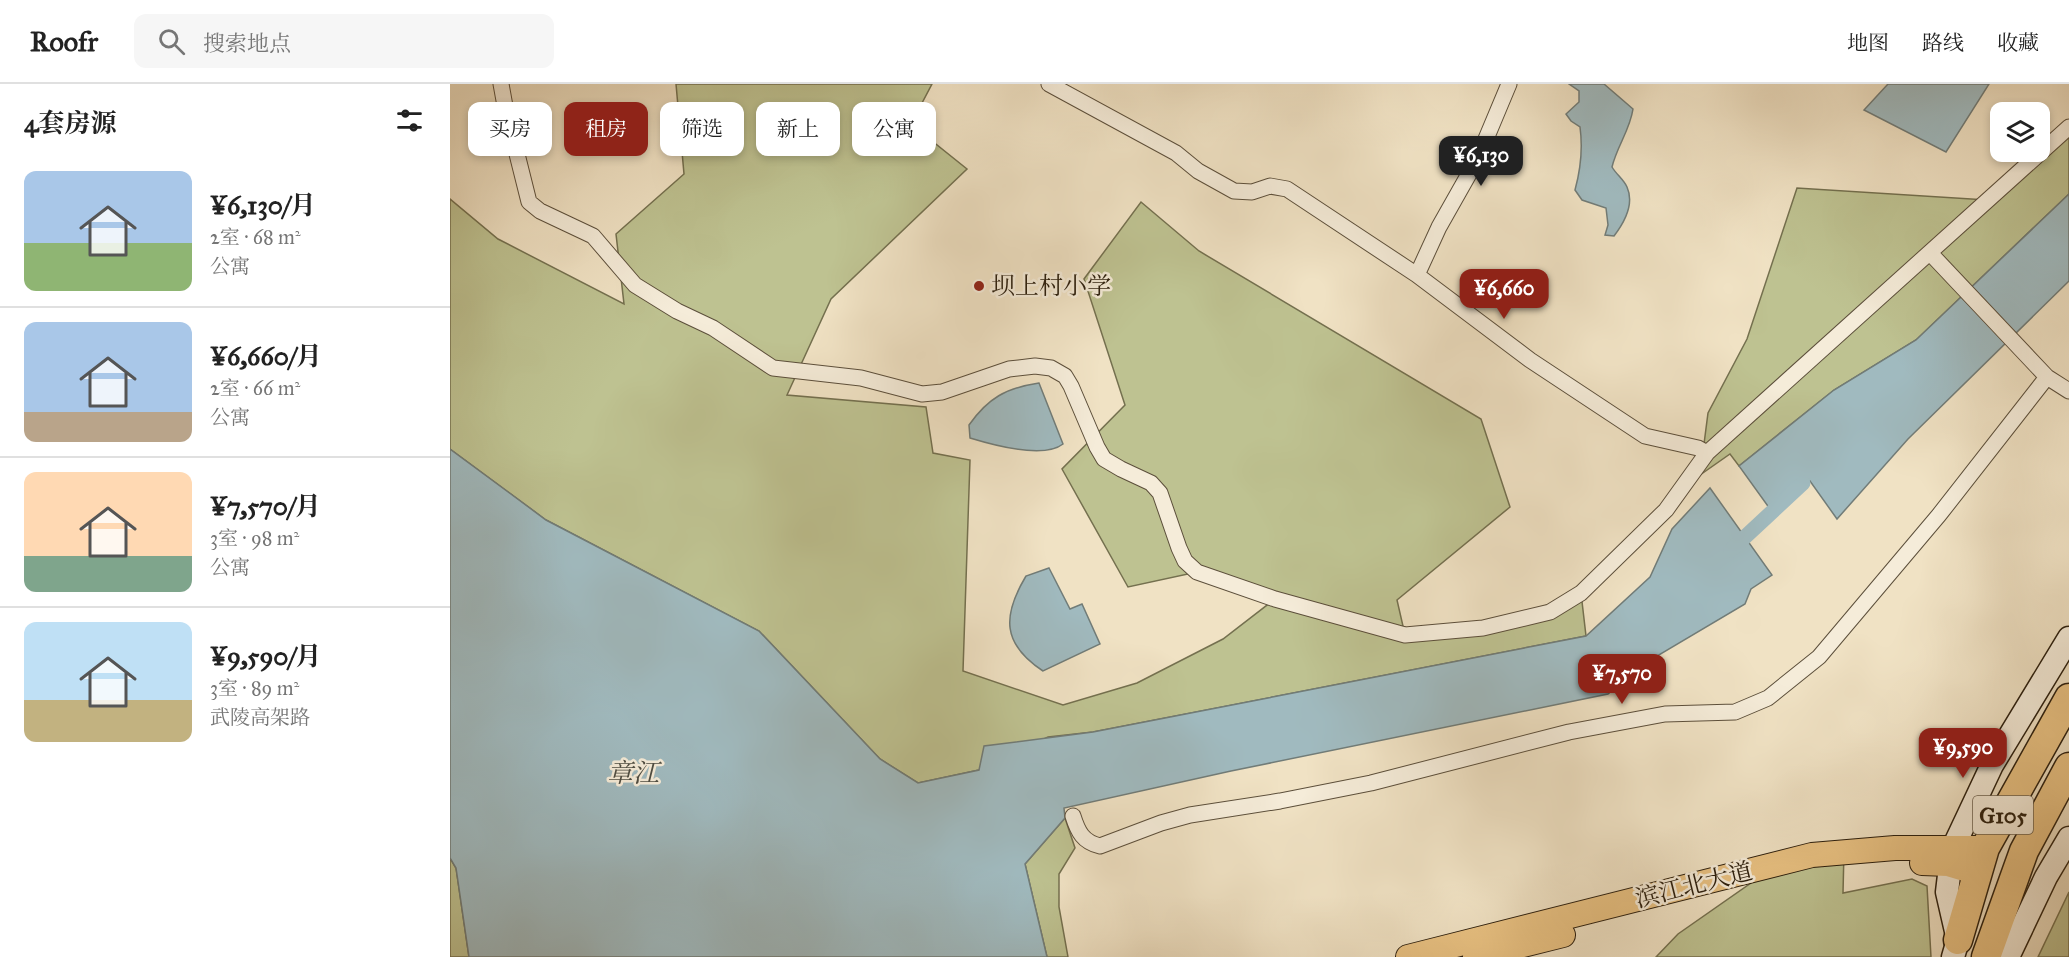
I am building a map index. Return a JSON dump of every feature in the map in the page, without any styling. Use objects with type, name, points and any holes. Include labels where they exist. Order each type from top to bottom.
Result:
[{"type":"highway","name":"G105","points":[[1957,951],[1981,861],[2069,698]]},
{"type":"highway","points":[[1957,951],[2004,844],[2069,725]]},
{"type":"highway","points":[[2001,954],[2024,851],[2069,767]]},
{"type":"highway","name":"G105","points":[[2001,954],[2025,885],[2069,791]]},
{"type":"main road","name":"滨江北大道","points":[[1408,957],[1812,855],[1895,848],[1981,861]]},
{"type":"main road","name":"滨江北大道","points":[[1475,957],[1816,870],[1950,857]]},
{"type":"street","points":[[501,84],[529,202],[540,211],[593,236],[635,285],[677,311],[713,328],[773,368],[861,378],[922,394],[942,393],[1009,369],[1035,366],[1051,368],[1065,376],[1071,386],[1104,459],[1146,480],[1160,494],[1185,561],[1197,572],[1275,598],[1406,635],[1483,628],[1550,612],[1581,593],[1666,510],[1707,453],[1931,255],[2069,128]]},
{"type":"street","points":[[1049,84],[1176,153],[1198,171],[1234,191],[1252,192],[1270,186],[1287,189],[1417,275],[1530,360],[1645,436],[1698,448],[1707,453]]},
{"type":"street","points":[[1417,275],[1439,227],[1478,158],[1509,84]]},
{"type":"street","points":[[1931,255],[2047,376],[2069,391]]},
{"type":"street","points":[[1073,816],[1079,834],[1090,844],[1100,846],[1161,823],[1190,815],[1280,801],[1371,783],[1569,732],[1665,714],[1735,712],[1768,698],[1819,657],[1939,515],[2047,376]]},
{"type":"street","points":[[1957,951],[1947,892],[1950,857],[1992,765],[2069,638]]},
{"type":"street","points":[[2001,954],[2069,838]]},
{"type":"green space","points":[[676,84],[932,84],[923,102],[852,102],[852,156],[936,156],[936,144],[967,169],[831,299],[787,395],[926,407],[933,453],[970,460],[963,671],[1063,705],[1137,683],[1223,639],[1275,599],[1197,572],[1128,587],[1062,469],[1125,405],[1084,279],[1141,202],[1199,251],[1481,419],[1510,507],[1397,600],[1405,635],[1483,628],[1581,593],[1586,636],[1093,732],[1048,737],[979,770],[918,783],[880,759],[759,631],[546,520],[450,449],[450,199],[498,239],[624,304],[616,234],[684,174],[682,156],[744,156],[744,102],[678,102]]},
{"type":"green space","points":[[2069,127],[2069,194],[1916,340],[1834,390],[1739,466],[1730,454],[1700,475],[1708,413],[1747,339],[1797,188],[1987,200],[2030,162],[2050,162],[2050,144]]},
{"type":"green space","points":[[1065,818],[1075,848],[1059,874],[1059,907],[1068,957],[1047,957],[1025,864]]},
{"type":"green space","points":[[1844,851],[1843,893],[1912,879],[1927,886],[1931,957],[1656,957],[1678,934],[1764,874]]},
{"type":"green space","points":[[450,858],[456,868],[469,957],[450,957]]},
{"type":"green space","points":[[2069,892],[2069,957],[2038,957]]},
{"type":"water","points":[[1569,84],[1604,84],[1633,109],[1612,167],[1626,184],[1630,200],[1625,220],[1614,236],[1605,235],[1608,225],[1606,208],[1582,200],[1575,190],[1581,158],[1580,127],[1566,114],[1579,102],[1579,91]]},
{"type":"water","points":[[1888,84],[1989,84],[1946,152],[1864,110]]},
{"type":"water","points":[[2069,194],[2069,281],[1908,439],[1837,519],[1810,481],[1770,509],[1739,466],[1834,390],[1916,340]]},
{"type":"water","points":[[1039,383],[1063,444],[1054,448],[1031,451],[970,438],[969,425],[991,401],[1007,391]]},
{"type":"water","name":"章江","points":[[450,449],[546,520],[759,631],[880,759],[918,783],[979,770],[984,746],[1093,732],[1586,636],[1650,577],[1672,529],[1710,488],[1772,575],[1751,589],[1745,604],[1635,669],[1608,694],[1231,771],[1064,808],[1065,818],[1025,864],[1047,957],[469,957],[456,868],[450,858]]},
{"type":"water","points":[[1049,568],[1070,609],[1082,604],[1100,644],[1043,671],[1030,661],[1013,640],[1010,617],[1018,590],[1026,576]]},
{"type":"waterway","points":[[1731,550],[1803,483]]},
{"type":"place","name":"坝上村小学","points":[[979,286]]}]
